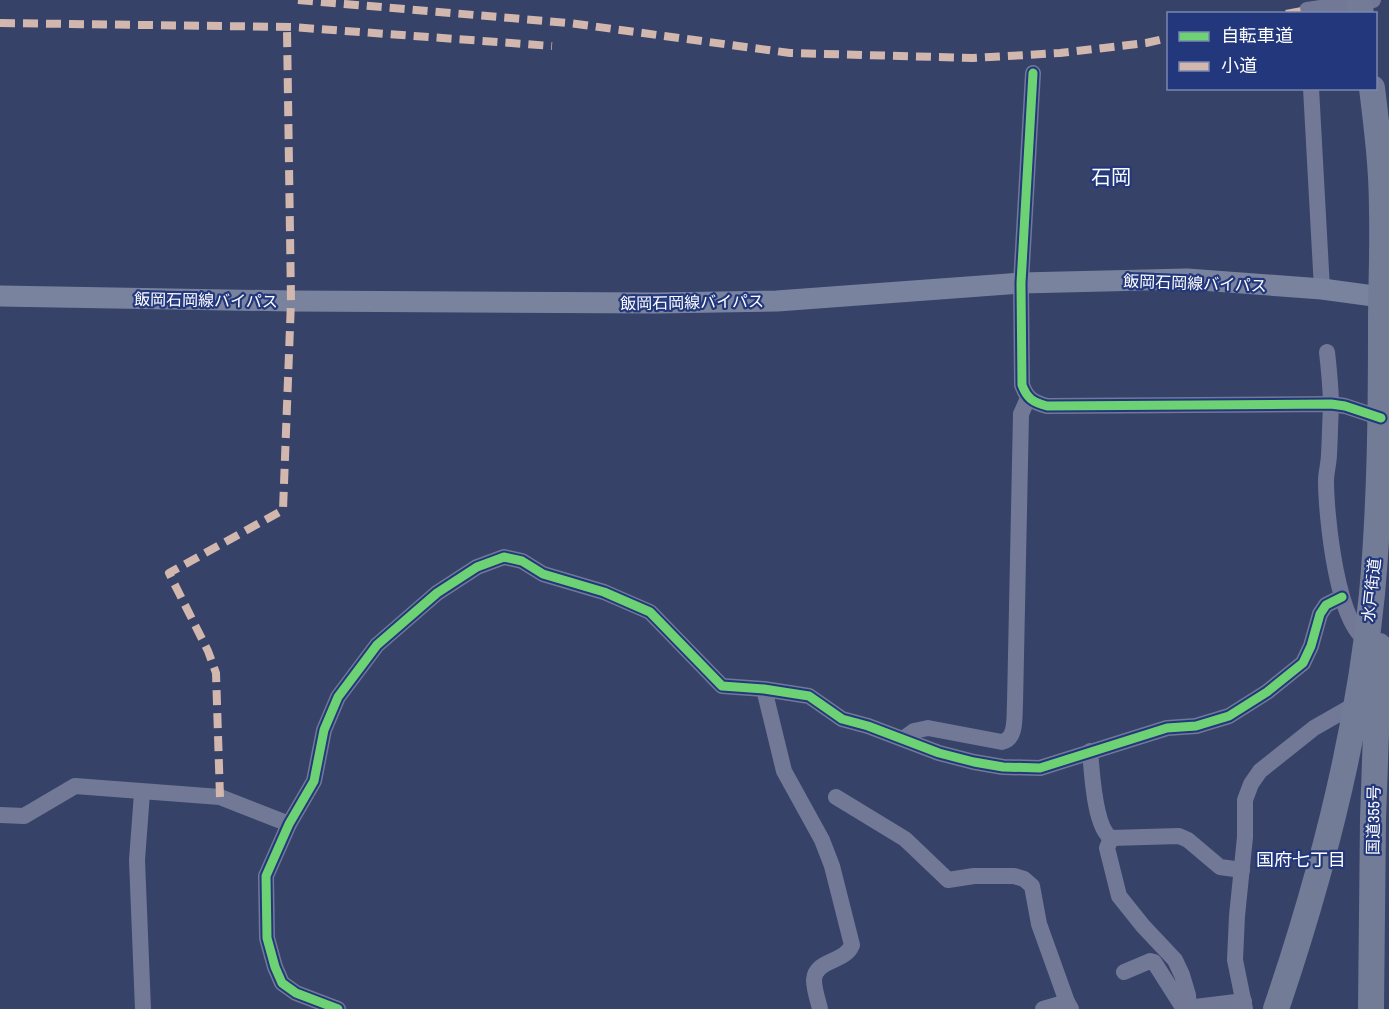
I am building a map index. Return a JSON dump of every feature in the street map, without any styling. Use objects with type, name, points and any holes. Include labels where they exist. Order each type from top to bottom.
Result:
[{"type":"highway","name":"水戸街道","points":[[1276,1009],[1302,934],[1371,670],[1372,595],[1385,297],[1379,143],[1372,90]]},
{"type":"highway","name":"国道355号","points":[[1371,670],[1373,819],[1371,1009]]},
{"type":"main road","name":"飯岡石岡線バイパス","points":[[0,296],[291,301],[657,303],[777,301],[1021,283],[1187,279],[1322,289],[1385,297]]},
{"type":"street","points":[[1307,12],[1307,10],[1363,4]]},
{"type":"street","points":[[1033,73],[1021,283],[1022,385],[1028,398],[1047,406],[1331,404],[1346,406],[1381,418]]},
{"type":"street","points":[[1311,90],[1322,289]]},
{"type":"street","points":[[1124,972],[1150,961],[1154,962],[1182,1006],[1189,1008],[1244,1005],[1236,960],[1245,837],[1245,800],[1251,784],[1260,771],[1314,728],[1371,670],[1342,597],[1330,538],[1326,479],[1331,404],[1327,352]]},
{"type":"street","points":[[903,740],[914,731],[928,728],[1002,742],[1006,742],[1011,737],[1015,704],[1021,414],[1028,398]]},
{"type":"street","points":[[338,1009],[296,993],[282,983],[267,938],[266,876],[290,824],[314,781],[324,730],[338,697],[377,645],[437,593],[477,567],[504,558],[522,561],[543,574],[604,592],[650,612],[722,686],[764,689],[809,696],[842,719],[868,726],[939,753],[974,762],[1016,768],[1040,768],[1167,728],[1196,726],[1229,716],[1267,692],[1303,663],[1311,646],[1320,614],[1326,605],[1342,597]]},
{"type":"street","points":[[764,689],[784,771],[822,840],[832,866],[852,945],[845,955],[819,967],[814,977],[820,1009]]},
{"type":"street","points":[[1090,751],[1099,817],[1106,834],[1111,838],[1179,836],[1188,840],[1220,867],[1242,870]]},
{"type":"street","points":[[0,816],[24,816],[75,786],[142,793],[220,797],[290,824]]},
{"type":"street","points":[[142,793],[137,860],[143,1009]]},
{"type":"street","points":[[836,797],[905,839],[948,880],[974,876],[1014,876],[1028,882],[1034,892],[1039,924],[1069,1005],[1043,1009]]},
{"type":"street","points":[[1111,838],[1107,848],[1119,896],[1175,960],[1182,975],[1189,1008]]},
{"type":"marked path","points":[[298,0],[569,23],[790,53],[973,58],[1060,53],[1146,43],[1167,38]]},
{"type":"marked path","points":[[1296,12],[1307,10]]},
{"type":"marked path","points":[[0,23],[291,27],[552,46]]},
{"type":"marked path","points":[[220,797],[216,673],[208,651],[169,573],[283,510],[291,301],[287,30],[291,27]]},
{"type":"cycle path","points":[[1033,73],[1021,283],[1022,385],[1028,396],[1047,406],[1331,404],[1345,406],[1381,418]]},
{"type":"cycle path","points":[[338,1009],[296,993],[282,983],[267,938],[266,876],[289,824],[314,781],[324,730],[338,697],[377,645],[437,593],[477,567],[504,557],[522,561],[543,574],[604,592],[650,612],[722,686],[764,689],[809,696],[842,719],[868,726],[939,753],[1003,767],[1040,768],[1167,728],[1196,726],[1229,716],[1267,692],[1303,663],[1311,646],[1320,614],[1326,605],[1342,597]]},
{"type":"district","name":"石岡","points":[[1111,177]]},
{"type":"district","name":"国府七丁目","points":[[1301,860]]}]
